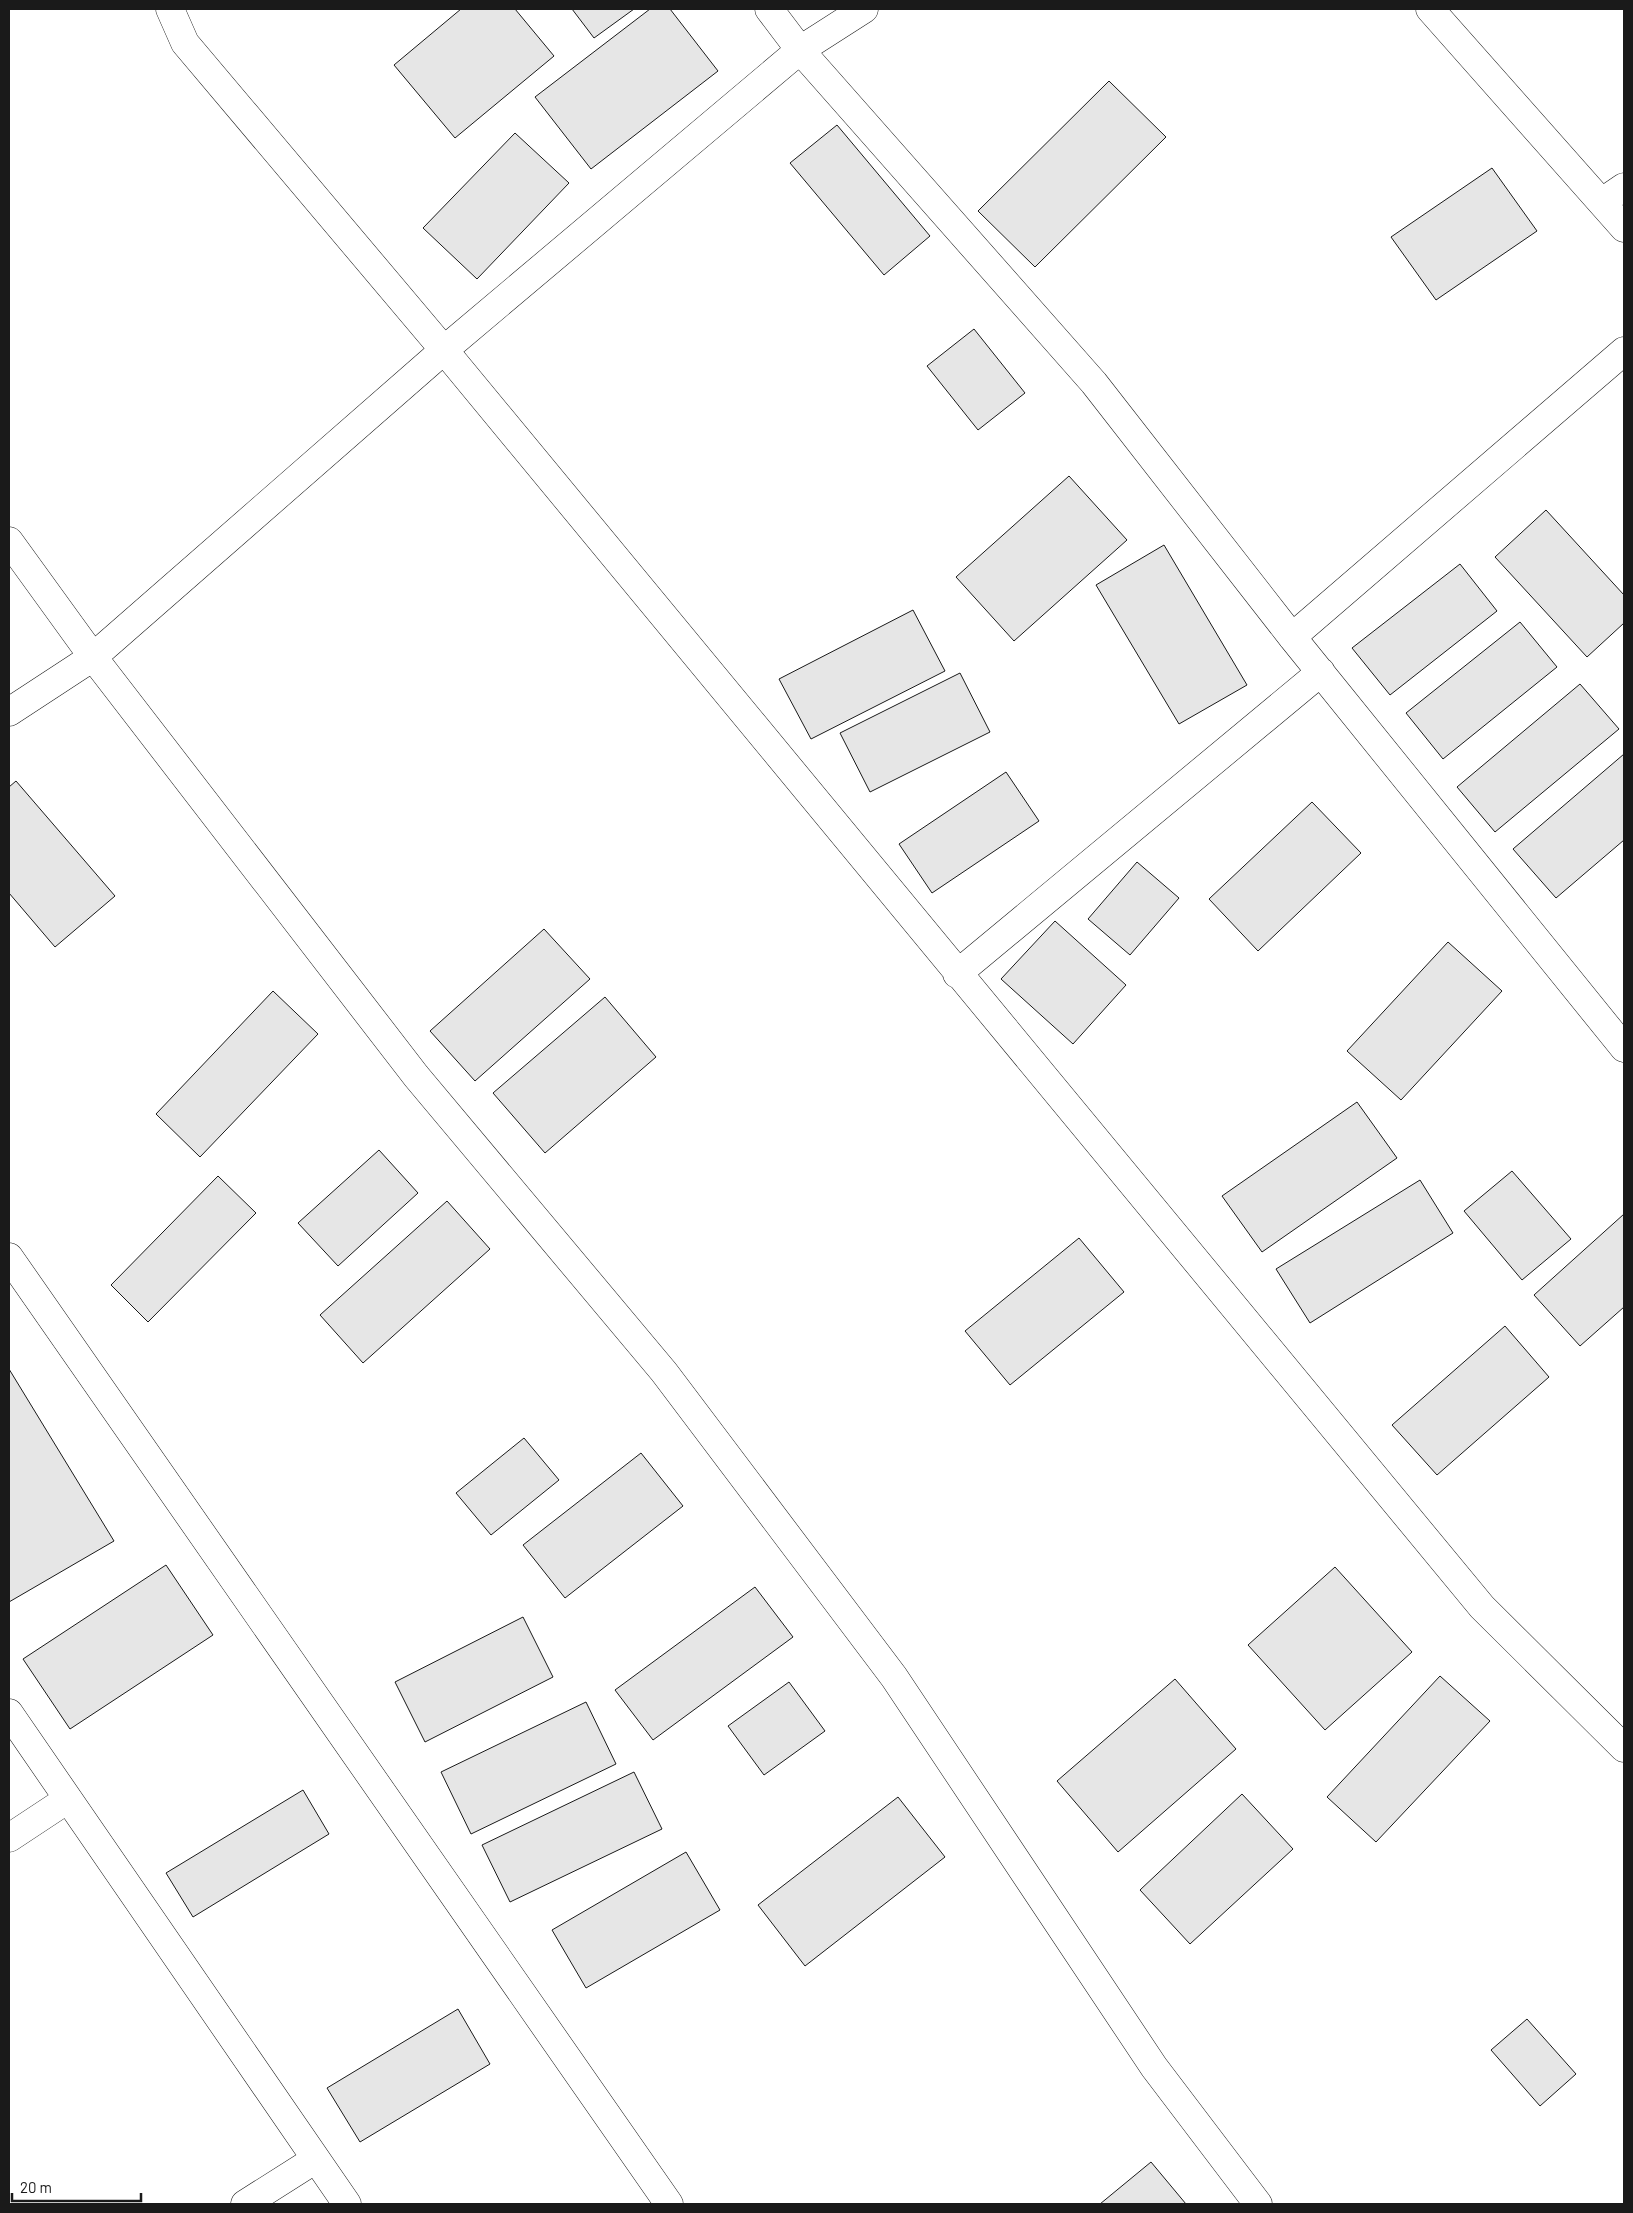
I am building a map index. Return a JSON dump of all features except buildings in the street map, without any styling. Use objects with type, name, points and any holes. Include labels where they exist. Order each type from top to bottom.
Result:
[{"type":"street","points":[[170,9],[185,44],[444,350],[957,974],[1482,1607],[1624,1748]]},
{"type":"street","points":[[769,9],[800,50],[1094,382],[1292,637],[1624,1048]]},
{"type":"street","points":[[9,712],[93,657],[444,350],[800,50],[864,9]]},
{"type":"street","points":[[1430,9],[1624,228]]},
{"type":"street","points":[[1602,202],[1624,187]]},
{"type":"street","points":[[1292,637],[1624,351]]},
{"type":"street","points":[[9,541],[93,657],[416,1076],[664,1372],[894,1677],[1154,2067],[1258,2204]]},
{"type":"street","points":[[957,974],[1321,672]]},
{"type":"street","points":[[9,1257],[669,2204]]},
{"type":"street","points":[[9,1713],[347,2204]]},
{"type":"street","points":[[9,1838],[68,1799]]},
{"type":"street","points":[[245,2204],[316,2159]]}]
